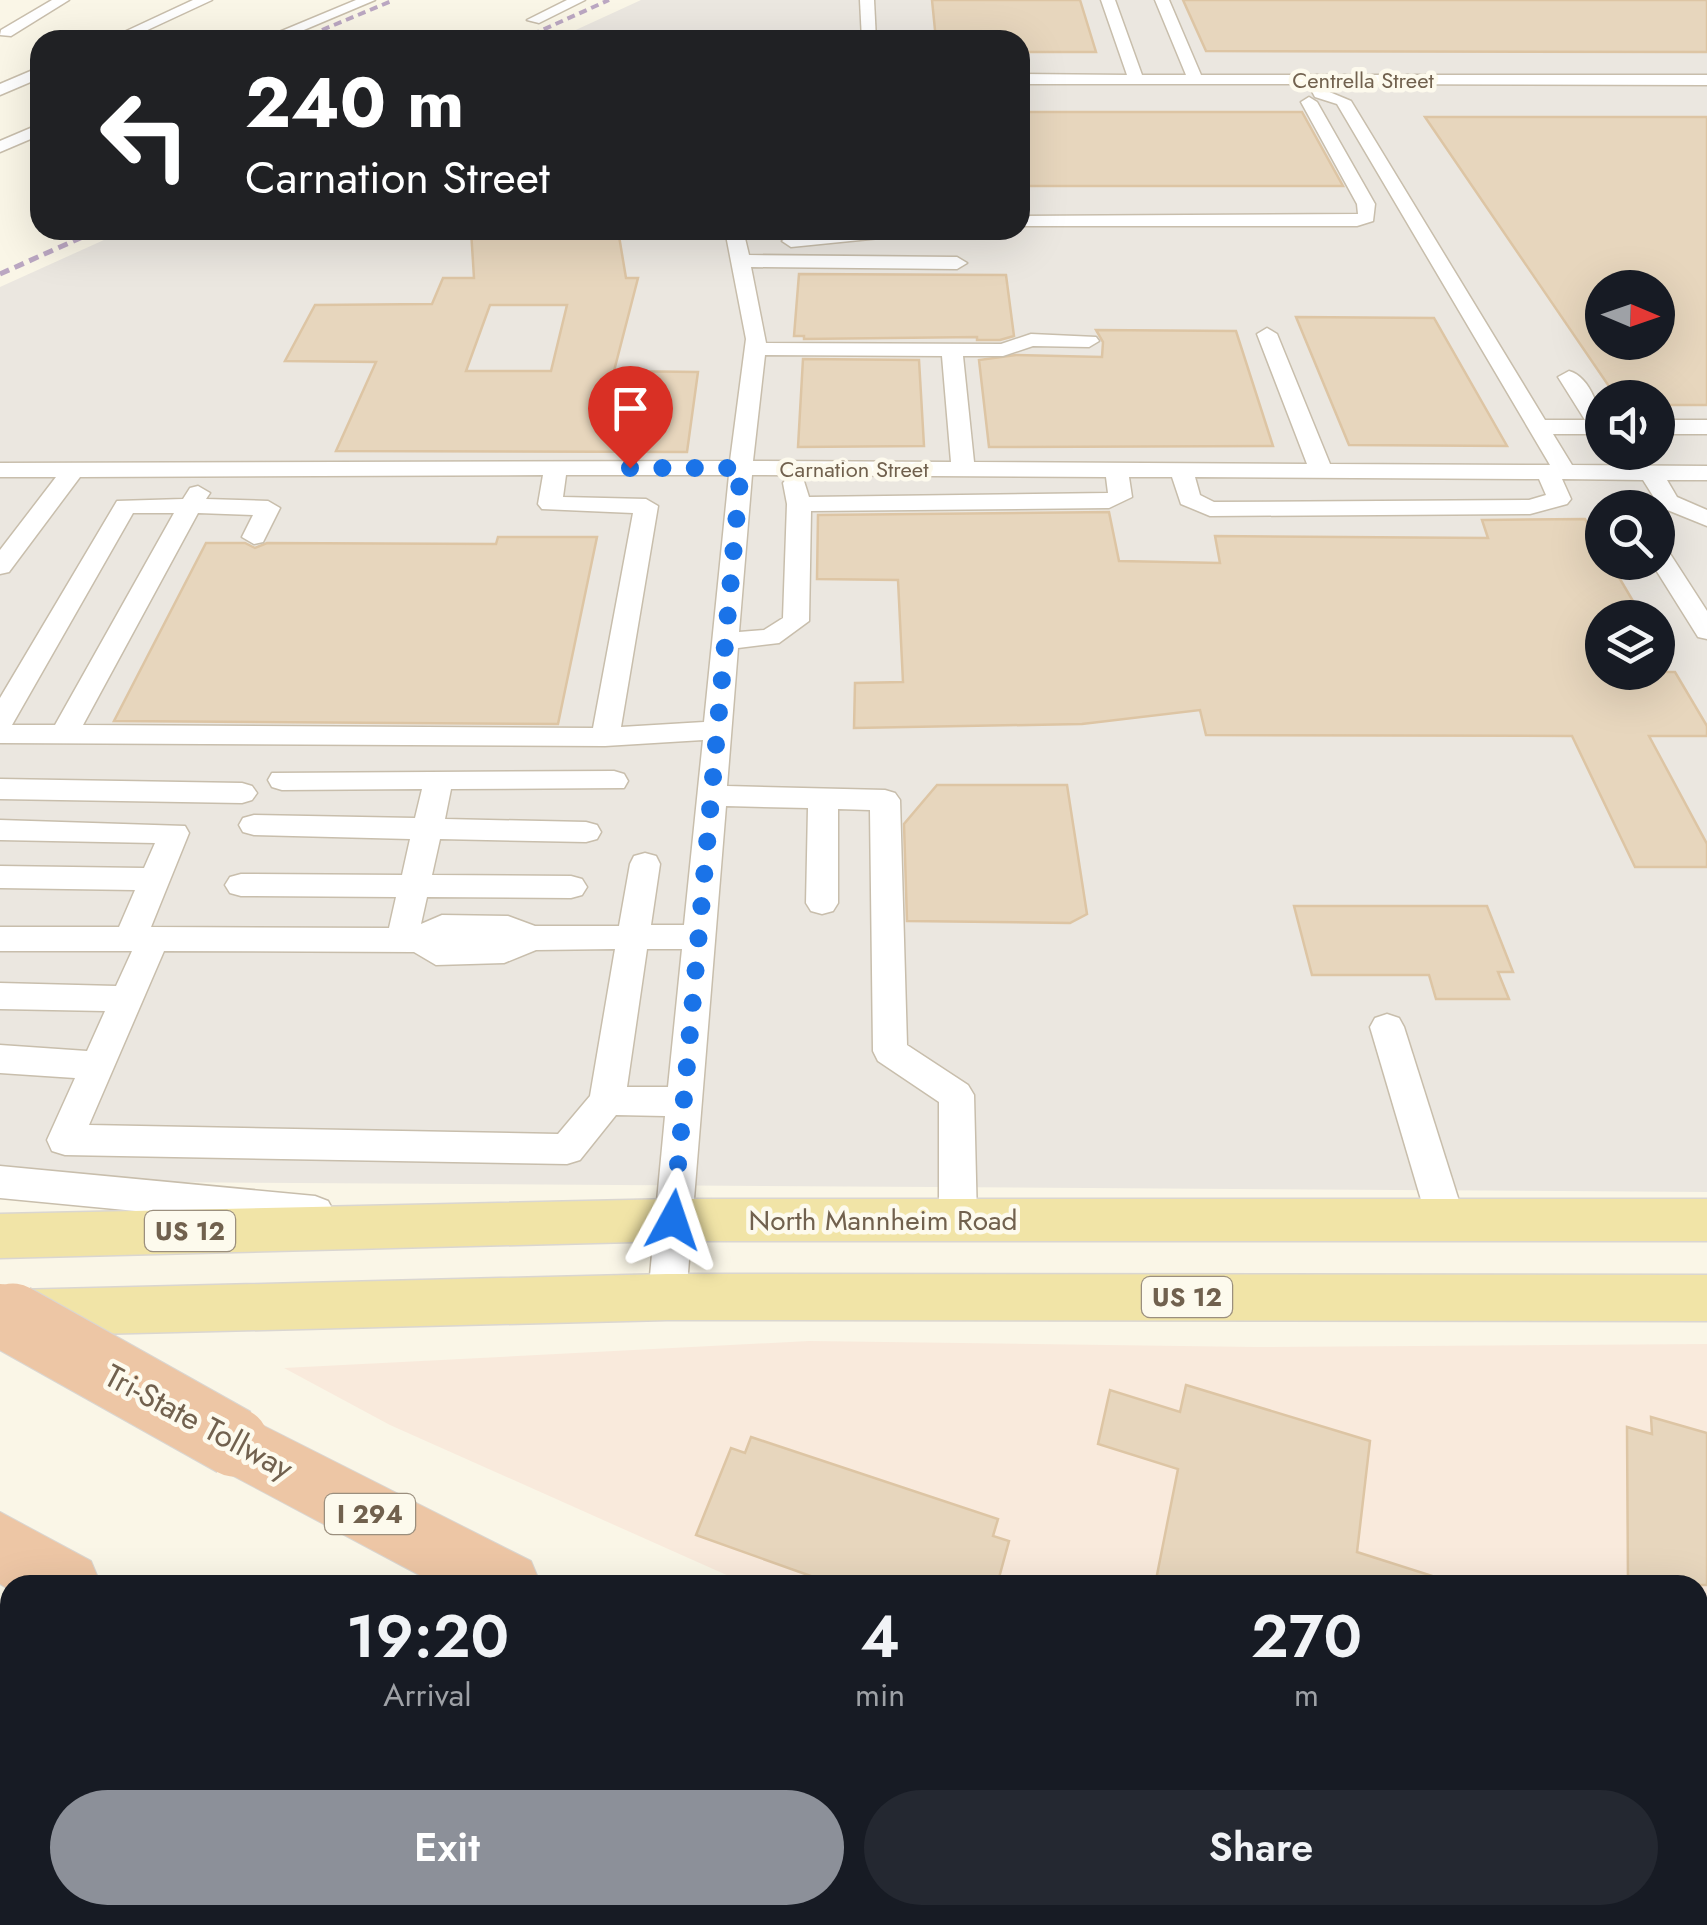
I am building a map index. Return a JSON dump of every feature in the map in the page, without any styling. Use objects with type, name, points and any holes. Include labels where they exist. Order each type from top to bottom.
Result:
[{"type":"highway","name":"Tri-State Tollway","points":[[0,1312],[234,1442],[488,1575]]},
{"type":"highway","points":[[3,1548],[50,1575]]},
{"type":"main road","name":"North Mannheim Road","points":[[0,1236],[673,1220],[1707,1220]]},
{"type":"main road","name":"US 12","points":[[0,1312],[667,1298],[1707,1298]]},
{"type":"street","points":[[7,28],[62,0]]},
{"type":"street","points":[[137,30],[205,0]]},
{"type":"street","points":[[152,30],[220,0]]},
{"type":"street","points":[[292,30],[368,0]]},
{"type":"street","points":[[534,20],[578,0]]},
{"type":"street","points":[[867,0],[869,30]]},
{"type":"street","points":[[1108,0],[1136,80]]},
{"type":"street","points":[[1162,0],[1196,80]]},
{"type":"street","points":[[1186,59],[1205,59]]},
{"type":"street","points":[[1111,61],[1130,61]]},
{"type":"street","points":[[1030,62],[1056,62]]},
{"type":"street","points":[[0,90],[30,78]]},
{"type":"street","name":"Centrella Street","points":[[1030,80],[1196,80],[1315,99],[1707,80]]},
{"type":"street","points":[[1099,80],[1107,100]]},
{"type":"street","points":[[1030,221],[1357,222],[1367,216],[1366,204],[1315,99]]},
{"type":"street","points":[[1182,470],[1189,499],[1210,508],[1530,507],[1559,500],[1556,472],[1538,428],[1350,101],[1290,102]]},
{"type":"street","points":[[0,147],[30,134]]},
{"type":"street","points":[[737,246],[798,240]]},
{"type":"street","points":[[737,246],[957,263]]},
{"type":"street","points":[[667,1298],[755,349],[737,246]]},
{"type":"street","points":[[1268,334],[1321,471]]},
{"type":"street","points":[[755,349],[1002,350],[1031,340],[1089,341]]},
{"type":"street","points":[[940,504],[953,469],[952,350]]},
{"type":"street","points":[[1569,377],[1585,402]]},
{"type":"street","points":[[1538,428],[1585,427]]},
{"type":"street","points":[[1675,427],[1707,427]]},
{"type":"street","points":[[556,468],[550,504],[646,506],[605,737]]},
{"type":"street","points":[[726,641],[770,637],[796,621],[799,504],[793,468]]},
{"type":"street","name":"Carnation Street","points":[[0,470],[793,468],[1707,473]]},
{"type":"street","points":[[0,566],[73,470]]},
{"type":"street","points":[[64,734],[213,470]]},
{"type":"street","points":[[1058,470],[1058,504]]},
{"type":"street","points":[[799,504],[1058,504],[1120,497],[1117,470]]},
{"type":"street","points":[[1651,473],[1657,490]]},
{"type":"street","points":[[0,722],[125,506],[268,508],[254,537]]},
{"type":"street","points":[[1675,509],[1707,520]]},
{"type":"street","points":[[1675,580],[1707,630]]},
{"type":"street","points":[[0,734],[605,737],[718,730]]},
{"type":"street","points":[[411,940],[414,887],[439,779]]},
{"type":"street","points":[[282,780],[614,781]]},
{"type":"street","points":[[0,789],[242,793]]},
{"type":"street","points":[[712,796],[885,800],[890,1051],[956,1094],[958,1220]]},
{"type":"street","points":[[822,903],[823,798]]},
{"type":"street","points":[[254,825],[586,832]]},
{"type":"street","points":[[0,830],[174,833],[155,879],[127,999],[65,1140],[567,1149],[607,1101],[645,864]]},
{"type":"street","points":[[0,876],[155,879]]},
{"type":"street","points":[[240,885],[571,887]]},
{"type":"street","points":[[0,940],[411,940],[436,953],[504,951],[532,938],[699,937]]},
{"type":"street","points":[[0,996],[127,999]]},
{"type":"street","points":[[1387,1027],[1446,1220]]},
{"type":"street","points":[[0,1059],[97,1066]]},
{"type":"street","points":[[607,1101],[684,1102]]},
{"type":"street","points":[[0,1182],[454,1225]]},
{"type":"shaded area","points":[[641,0],[1707,0],[1707,1192],[0,1181],[0,287],[104,240],[1030,240],[1030,30],[576,30]]},
{"type":"shaded area","points":[[809,1341],[1255,1347],[1707,1344],[1707,1575],[727,1575],[390,1425],[284,1368]]},
{"type":"building","points":[[932,0],[1080,0],[1096,52],[1030,52],[1030,30],[935,30]]},
{"type":"building","points":[[1183,0],[1707,0],[1707,52],[1206,51]]},
{"type":"building","points":[[1030,112],[1302,112],[1343,186],[1030,186]]},
{"type":"building","points":[[1425,117],[1707,117],[1707,405],[1675,405],[1675,380],[1605,380],[1591,360],[1675,360],[1675,270],[1585,270],[1585,351]]},
{"type":"building","points":[[472,240],[620,240],[626,278],[638,278],[614,371],[698,372],[687,452],[336,451],[376,362],[285,361],[315,305],[432,304],[443,278],[474,278]],"holes":[[[490,305],[567,305],[551,371],[466,371]]]},
{"type":"building","points":[[799,274],[1006,275],[1014,336],[1000,340],[804,339],[794,336]]},
{"type":"building","points":[[1296,317],[1434,318],[1507,446],[1349,445]]},
{"type":"building","points":[[1096,330],[1236,331],[1273,446],[989,447],[979,360],[1016,355],[1102,357],[1103,342]]},
{"type":"building","points":[[803,359],[919,360],[924,446],[798,447]]},
{"type":"building","points":[[1109,512],[1119,561],[1220,563],[1215,536],[1488,538],[1482,520],[1585,519],[1585,580],[1621,580],[1632,600],[1585,600],[1585,690],[1675,690],[1675,672],[1707,726],[1707,736],[1649,736],[1707,844],[1707,867],[1635,867],[1572,736],[1206,735],[1200,710],[1082,724],[854,728],[855,683],[903,682],[898,580],[817,579],[818,515]]},
{"type":"building","points":[[498,537],[597,537],[558,724],[114,721],[206,543],[245,543],[255,548],[267,543],[496,544]]},
{"type":"building","points":[[937,785],[1067,785],[1087,914],[1070,923],[907,921],[904,824]]},
{"type":"building","points":[[1294,906],[1487,906],[1513,972],[1498,972],[1509,999],[1436,999],[1429,975],[1312,975]]},
{"type":"building","points":[[1186,1385],[1370,1441],[1357,1552],[1429,1575],[1157,1575],[1178,1469],[1098,1444],[1110,1390],[1180,1412]]},
{"type":"building","points":[[1651,1417],[1707,1433],[1707,1575],[1628,1575],[1627,1427],[1652,1434]]},
{"type":"building","points":[[751,1437],[998,1519],[993,1536],[1009,1541],[1000,1575],[808,1575],[696,1535],[731,1448],[745,1453]]},
{"type":"railway","points":[[322,30],[394,0]]},
{"type":"railway","points":[[542,30],[609,0]]},
{"type":"railway","points":[[0,274],[76,240]]},
{"type":"route","points":[[630,468],[741,468],[673,1220]]}]
